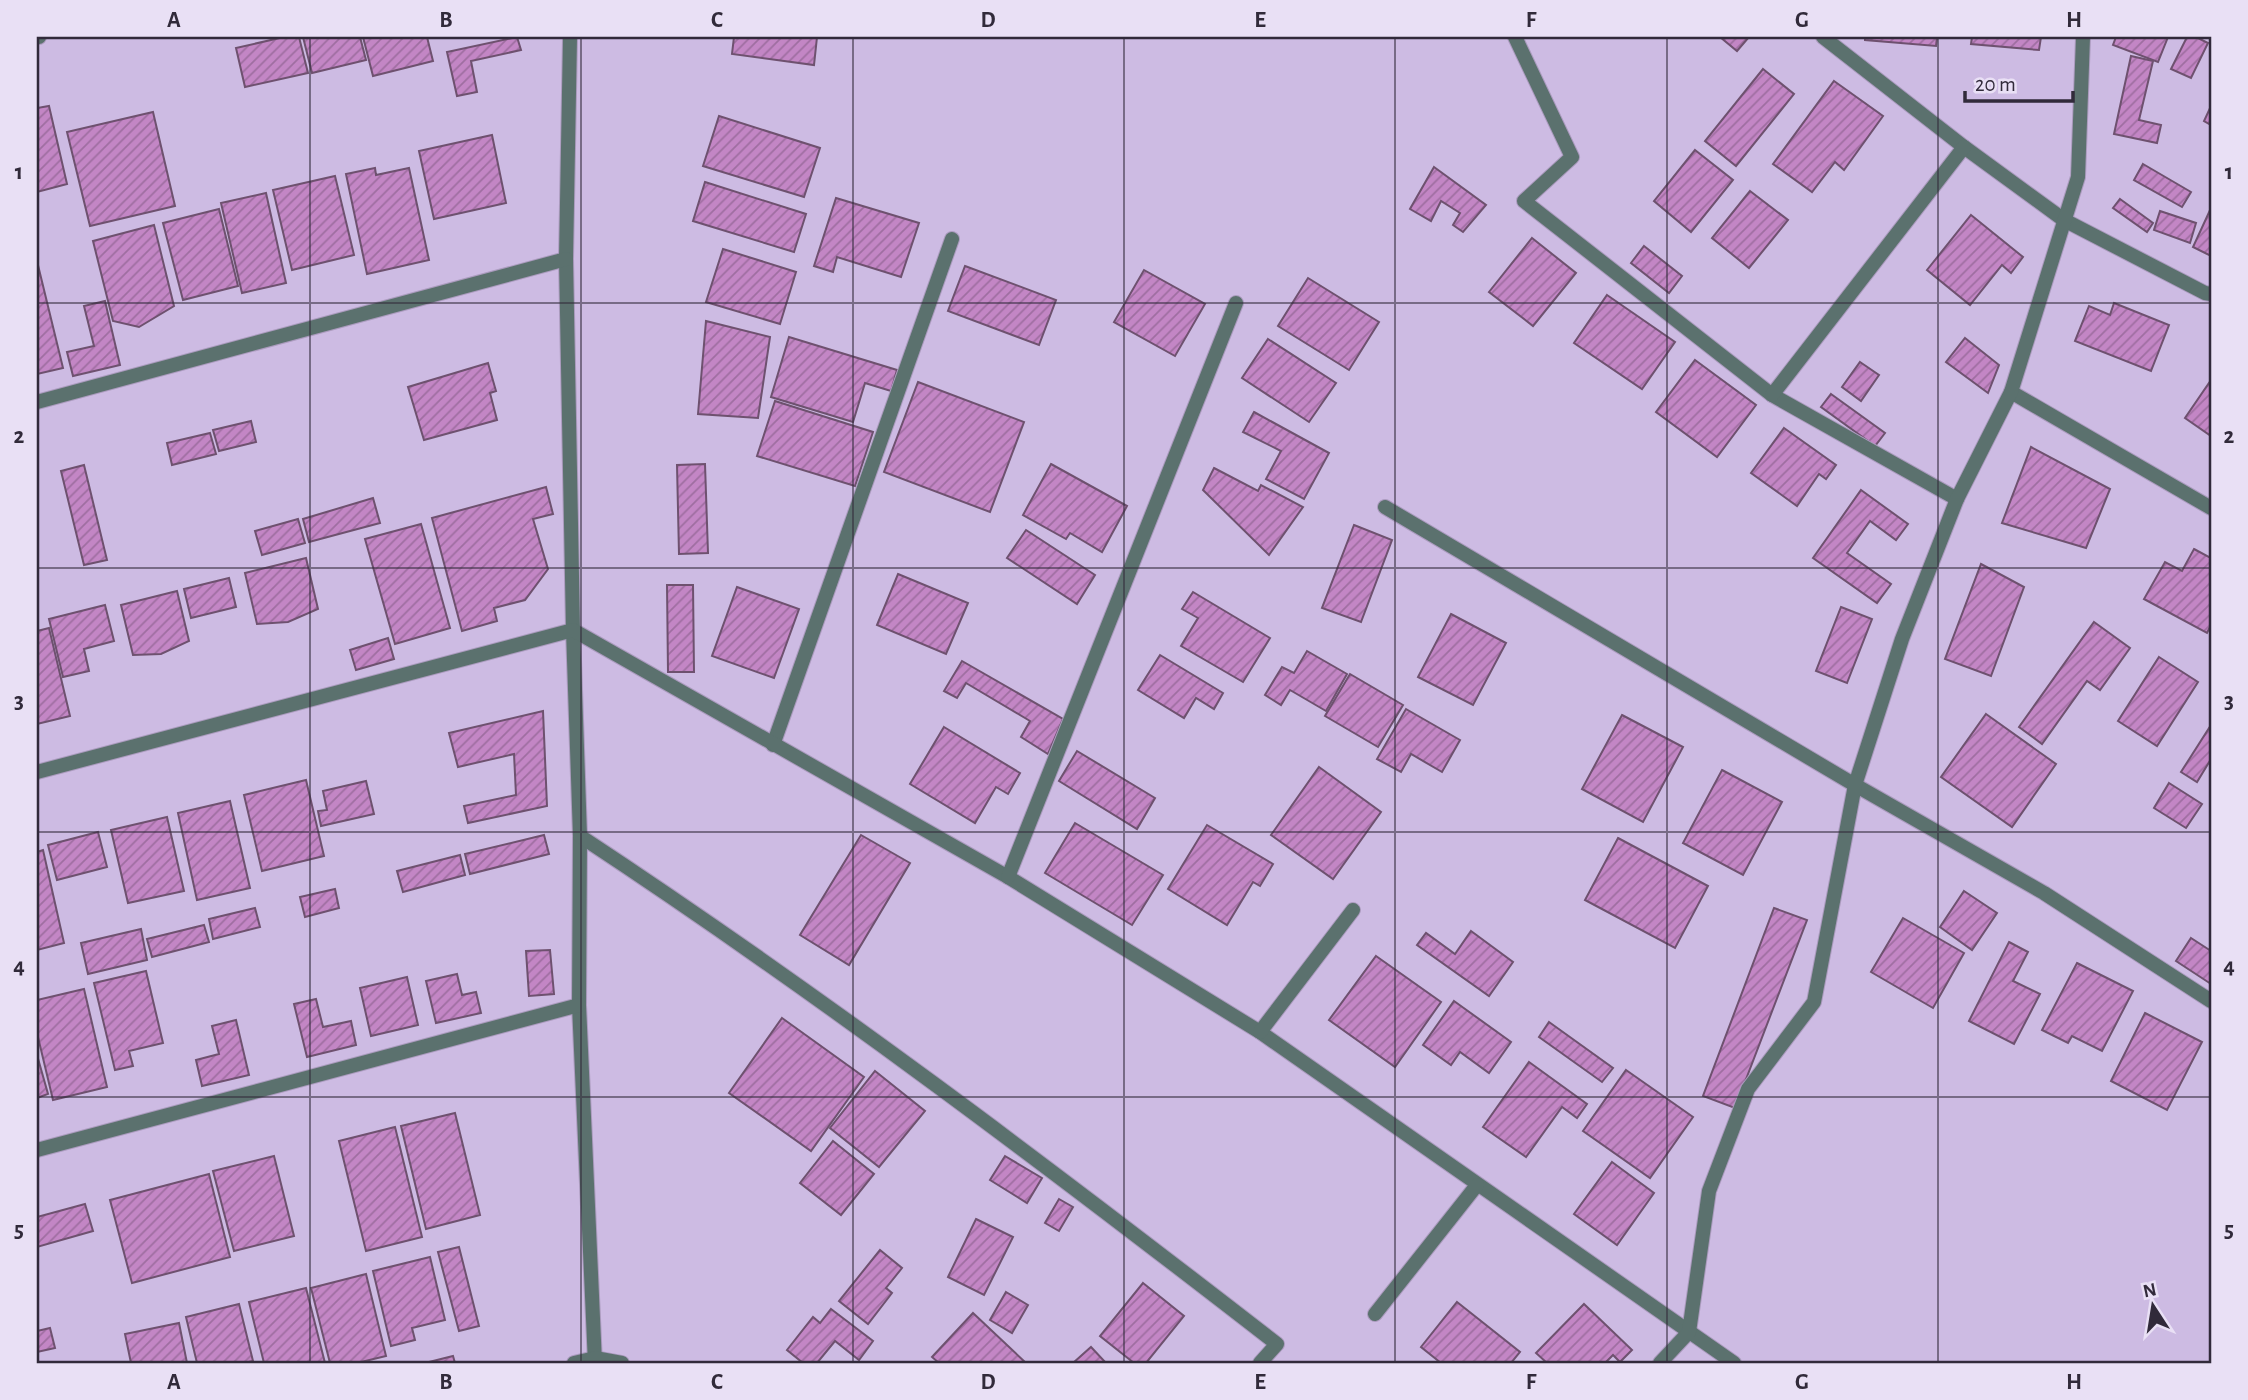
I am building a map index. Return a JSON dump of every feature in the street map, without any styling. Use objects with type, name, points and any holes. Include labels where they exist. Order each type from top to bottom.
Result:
[{"type":"street","points":[[570,37],[566,259],[580,836],[579,1005],[595,1360]]},
{"type":"street","points":[[1516,37],[1572,157],[1524,201],[1772,395],[1957,499]]},
{"type":"street","points":[[1823,37],[1964,147],[2064,220],[2211,294]]},
{"type":"street","points":[[1660,1363],[1689,1332],[1709,1191],[1748,1088],[1814,1002],[1854,785],[1902,639],[1957,499],[2011,392],[2078,177],[2083,37]]},
{"type":"street","points":[[1772,395],[1964,147]]},
{"type":"street","points":[[773,745],[952,239]]},
{"type":"street","points":[[37,402],[566,259]]},
{"type":"street","points":[[1008,877],[1236,303]]},
{"type":"street","points":[[2011,392],[2211,508]]},
{"type":"street","points":[[1385,507],[1854,785],[2044,893],[2211,1001]]},
{"type":"street","points":[[37,772],[573,630],[1008,877],[1260,1032],[1734,1363]]},
{"type":"street","points":[[580,836],[698,913],[1065,1179],[1278,1344],[1260,1363]]},
{"type":"street","points":[[1260,1032],[1353,910]]},
{"type":"street","points":[[37,1150],[579,1005]]},
{"type":"street","points":[[1375,1314],[1477,1185]]},
{"type":"street","points":[[574,1363],[595,1360],[622,1363]]},
{"type":"building","points":[[284,37],[299,37],[308,73],[245,87],[236,48]]},
{"type":"building","points":[[303,37],[360,37],[366,60],[312,73]]},
{"type":"building","points":[[363,37],[427,37],[433,61],[373,76]]},
{"type":"building","points":[[517,37],[521,50],[471,61],[477,92],[457,96],[447,52]]},
{"type":"building","points":[[734,37],[817,37],[814,65],[732,54]]},
{"type":"building","points":[[1720,37],[1749,37],[1737,51]]},
{"type":"building","points":[[1865,37],[1937,37],[1936,46],[1865,40]]},
{"type":"building","points":[[1972,37],[2041,37],[2039,50],[1971,44]]},
{"type":"building","points":[[2116,37],[2168,37],[2158,62],[2113,45]]},
{"type":"building","points":[[2187,37],[2196,37],[2208,43],[2191,78],[2171,69]]},
{"type":"building","points":[[2131,56],[2153,61],[2139,120],[2161,125],[2157,143],[2114,134]]},
{"type":"building","points":[[1763,69],[1794,94],[1736,166],[1705,141]]},
{"type":"building","points":[[1834,81],[1883,116],[1844,170],[1835,162],[1812,192],[1773,164]]},
{"type":"building","points":[[49,106],[67,184],[37,192],[37,108]]},
{"type":"building","points":[[2211,106],[2211,125],[2204,121]]},
{"type":"building","points":[[153,112],[175,206],[90,226],[67,132]]},
{"type":"building","points":[[719,116],[820,148],[804,197],[703,166]]},
{"type":"building","points":[[492,135],[506,203],[434,219],[419,151]]},
{"type":"building","points":[[1695,150],[1733,180],[1691,232],[1654,201]]},
{"type":"building","points":[[2143,164],[2191,192],[2182,207],[2134,180]]},
{"type":"building","points":[[1434,167],[1486,205],[1463,232],[1453,225],[1460,213],[1441,201],[1431,221],[1410,209]]},
{"type":"building","points":[[375,168],[376,175],[409,168],[429,260],[367,274],[346,174]]},
{"type":"building","points":[[335,176],[354,255],[292,270],[273,190]]},
{"type":"building","points":[[705,182],[806,214],[794,252],[693,221]]},
{"type":"building","points":[[1750,191],[1788,220],[1749,268],[1712,238]]},
{"type":"building","points":[[266,193],[286,283],[242,293],[221,203]]},
{"type":"building","points":[[836,198],[919,223],[901,277],[837,257],[833,272],[814,266]]},
{"type":"building","points":[[2120,199],[2153,223],[2147,232],[2113,208]]},
{"type":"building","points":[[2211,208],[2211,256],[2193,247]]},
{"type":"building","points":[[219,209],[238,286],[183,300],[163,223]]},
{"type":"building","points":[[2160,211],[2196,223],[2190,243],[2154,230]]},
{"type":"building","points":[[1971,215],[2023,257],[2011,273],[2002,265],[1970,305],[1927,270]]},
{"type":"building","points":[[154,225],[174,306],[139,327],[113,321],[93,241]]},
{"type":"building","points":[[1532,238],[1576,273],[1533,326],[1489,292]]},
{"type":"building","points":[[1644,246],[1682,276],[1669,293],[1631,263]]},
{"type":"building","points":[[723,249],[796,272],[780,324],[706,302]]},
{"type":"building","points":[[37,261],[63,368],[37,374]]},
{"type":"building","points":[[965,266],[1056,300],[1039,345],[948,311]]},
{"type":"building","points":[[1144,270],[1205,304],[1175,356],[1114,322]]},
{"type":"building","points":[[1308,278],[1379,322],[1349,370],[1278,326]]},
{"type":"building","points":[[1607,295],[1675,342],[1642,389],[1574,343]]},
{"type":"building","points":[[105,301],[120,365],[73,376],[67,352],[94,346],[84,306]]},
{"type":"building","points":[[2114,303],[2169,325],[2151,371],[2075,341],[2089,306],[2110,315]]},
{"type":"building","points":[[706,321],[770,337],[758,418],[698,414]]},
{"type":"building","points":[[789,337],[897,370],[891,391],[865,383],[853,422],[771,397]]},
{"type":"building","points":[[1965,338],[1999,365],[1988,393],[1946,362]]},
{"type":"building","points":[[1268,339],[1336,383],[1309,422],[1242,378]]},
{"type":"building","points":[[1695,360],[1756,405],[1717,457],[1656,412]]},
{"type":"building","points":[[1860,362],[1879,375],[1861,401],[1842,387]]},
{"type":"building","points":[[488,363],[496,391],[490,393],[497,420],[424,440],[408,387]]},
{"type":"building","points":[[2211,380],[2211,436],[2185,418]]},
{"type":"building","points":[[918,382],[1024,422],[990,512],[884,472]]},
{"type":"building","points":[[1831,394],[1885,433],[1875,446],[1821,407]]},
{"type":"building","points":[[775,401],[873,432],[855,486],[757,456]]},
{"type":"building","points":[[1254,412],[1329,453],[1304,499],[1266,479],[1281,451],[1243,432]]},
{"type":"building","points":[[251,421],[256,442],[219,451],[213,430]]},
{"type":"building","points":[[1784,428],[1836,465],[1826,479],[1819,474],[1797,506],[1751,473]]},
{"type":"building","points":[[210,433],[216,454],[172,465],[167,443]]},
{"type":"building","points":[[2031,447],[2110,489],[2086,548],[2002,523]]},
{"type":"building","points":[[705,464],[708,553],[679,554],[677,465]]},
{"type":"building","points":[[1051,464],[1127,506],[1102,552],[1070,533],[1066,539],[1023,515]]},
{"type":"building","points":[[84,465],[107,560],[84,565],[61,471]]},
{"type":"building","points":[[1214,468],[1258,491],[1261,485],[1303,507],[1269,555],[1203,490]]},
{"type":"building","points":[[546,487],[553,514],[533,519],[548,569],[525,600],[494,608],[497,621],[462,631],[432,518]]},
{"type":"building","points":[[1861,490],[1908,524],[1896,540],[1870,521],[1847,553],[1891,584],[1877,603],[1813,558]]},
{"type":"building","points":[[373,498],[380,523],[309,542],[303,519]]},
{"type":"building","points":[[298,519],[305,543],[262,555],[255,531]]},
{"type":"building","points":[[421,524],[450,628],[395,644],[365,539]]},
{"type":"building","points":[[1354,525],[1392,540],[1361,622],[1322,608]]},
{"type":"building","points":[[1026,530],[1095,575],[1077,604],[1007,558]]},
{"type":"building","points":[[2194,549],[2211,558],[2211,625],[2207,633],[2144,599],[2165,562],[2182,571]]},
{"type":"building","points":[[306,558],[318,609],[288,622],[257,624],[245,573]]},
{"type":"building","points":[[1981,564],[2024,587],[1991,676],[1945,659]]},
{"type":"building","points":[[898,574],[968,603],[946,654],[877,625]]},
{"type":"building","points":[[229,578],[236,607],[191,618],[184,589]]},
{"type":"building","points":[[667,585],[693,585],[694,672],[668,672]]},
{"type":"building","points":[[737,587],[799,609],[774,678],[712,656]]},
{"type":"building","points":[[177,591],[189,641],[161,654],[133,655],[121,605]]},
{"type":"building","points":[[1193,592],[1270,638],[1243,682],[1181,646],[1198,618],[1182,609]]},
{"type":"building","points":[[105,605],[114,641],[84,649],[89,671],[63,677],[49,619]]},
{"type":"building","points":[[1841,607],[1872,619],[1847,683],[1816,671]]},
{"type":"building","points":[[1451,614],[1506,643],[1473,705],[1418,677]]},
{"type":"building","points":[[2094,622],[2130,648],[2100,690],[2087,681],[2042,744],[2019,727]]},
{"type":"building","points":[[49,628],[70,716],[37,724],[37,631]]},
{"type":"building","points":[[388,638],[394,659],[356,670],[350,650]]},
{"type":"building","points":[[1307,651],[1347,674],[1326,711],[1290,690],[1281,705],[1265,695],[1282,667],[1294,673]]},
{"type":"building","points":[[1160,655],[1223,693],[1214,709],[1196,698],[1184,718],[1138,690]]},
{"type":"building","points":[[2159,657],[2198,682],[2157,746],[2118,721]]},
{"type":"building","points":[[962,661],[1063,719],[1048,754],[1021,737],[1030,721],[966,683],[957,698],[944,691]]},
{"type":"building","points":[[1350,674],[1403,705],[1378,747],[1325,716]]},
{"type":"building","points":[[1406,709],[1460,740],[1442,772],[1411,754],[1401,772],[1377,759]]},
{"type":"building","points":[[543,711],[547,806],[468,823],[464,806],[516,795],[514,754],[458,767],[449,733]]},
{"type":"building","points":[[1986,714],[2056,764],[2012,827],[1941,777]]},
{"type":"building","points":[[1622,715],[1683,747],[1643,822],[1582,789]]},
{"type":"building","points":[[2211,725],[2211,759],[2197,782],[2181,772]]},
{"type":"building","points":[[944,727],[1020,773],[1008,794],[996,787],[975,823],[910,784]]},
{"type":"building","points":[[1077,751],[1155,798],[1137,829],[1059,781]]},
{"type":"building","points":[[1319,767],[1381,812],[1333,879],[1271,835]]},
{"type":"building","points":[[1722,770],[1782,802],[1743,875],[1683,843]]},
{"type":"building","points":[[306,780],[324,856],[262,871],[244,795]]},
{"type":"building","points":[[366,781],[374,814],[321,826],[318,811],[327,810],[323,791]]},
{"type":"building","points":[[2169,783],[2202,804],[2186,828],[2154,808]]},
{"type":"building","points":[[230,801],[250,888],[197,900],[178,813]]},
{"type":"building","points":[[167,817],[184,891],[128,903],[111,830]]},
{"type":"building","points":[[1075,823],[1163,875],[1132,925],[1045,873]]},
{"type":"building","points":[[1207,825],[1273,864],[1260,886],[1253,882],[1227,925],[1168,889]]},
{"type":"building","points":[[98,832],[107,867],[57,880],[48,845]]},
{"type":"building","points":[[544,835],[549,854],[470,874],[465,854]]},
{"type":"building","points":[[861,835],[910,863],[849,965],[800,935]]},
{"type":"building","points":[[1618,838],[1708,886],[1675,948],[1585,900]]},
{"type":"building","points":[[43,850],[64,943],[37,950],[37,852]]},
{"type":"building","points":[[460,855],[465,875],[403,892],[397,871]]},
{"type":"building","points":[[335,889],[339,908],[305,917],[300,897]]},
{"type":"building","points":[[1964,891],[1997,913],[1972,950],[1940,927]]},
{"type":"building","points":[[255,908],[260,927],[213,939],[209,919]]},
{"type":"building","points":[[1774,908],[1807,920],[1735,1108],[1703,1096]]},
{"type":"building","points":[[1903,918],[1964,953],[1933,1008],[1871,972]]},
{"type":"building","points":[[204,925],[209,942],[152,957],[147,939]]},
{"type":"building","points":[[141,929],[147,960],[88,974],[81,943]]},
{"type":"building","points":[[1471,931],[1513,962],[1489,996],[1417,945],[1426,933],[1455,954]]},
{"type":"building","points":[[2191,938],[2211,951],[2211,984],[2176,961]]},
{"type":"building","points":[[2009,942],[2028,952],[2013,981],[2040,994],[2014,1044],[1969,1021]]},
{"type":"building","points":[[550,950],[554,994],[529,996],[526,951]]},
{"type":"building","points":[[1376,956],[1441,1002],[1395,1067],[1329,1020]]},
{"type":"building","points":[[2077,963],[2133,991],[2102,1051],[2072,1036],[2068,1043],[2042,1030]]},
{"type":"building","points":[[146,971],[163,1043],[129,1051],[133,1066],[115,1070],[94,983]]},
{"type":"building","points":[[457,974],[462,995],[476,992],[481,1013],[436,1023],[426,981]]},
{"type":"building","points":[[407,977],[418,1025],[371,1036],[360,988]]},
{"type":"building","points":[[84,989],[107,1087],[53,1100],[37,1033],[37,1000]]},
{"type":"building","points":[[316,999],[323,1027],[351,1021],[356,1045],[307,1057],[294,1004]]},
{"type":"building","points":[[1454,1001],[1511,1042],[1489,1073],[1460,1052],[1451,1065],[1423,1045]]},
{"type":"building","points":[[2145,1013],[2202,1042],[2167,1110],[2111,1081]]},
{"type":"building","points":[[782,1018],[864,1077],[811,1151],[729,1093]]},
{"type":"building","points":[[236,1020],[249,1075],[202,1086],[196,1060],[219,1054],[212,1026]]},
{"type":"building","points":[[1549,1022],[1613,1068],[1602,1082],[1539,1037]]},
{"type":"building","points":[[37,1055],[48,1094],[37,1098]]},
{"type":"building","points":[[1529,1062],[1587,1104],[1577,1118],[1562,1107],[1526,1157],[1483,1127]]},
{"type":"building","points":[[1626,1070],[1693,1117],[1650,1178],[1583,1131]]},
{"type":"building","points":[[875,1071],[925,1111],[879,1167],[830,1128]]},
{"type":"building","points":[[455,1113],[480,1215],[426,1229],[401,1126]]},
{"type":"building","points":[[395,1127],[422,1237],[366,1251],[339,1141]]},
{"type":"building","points":[[833,1141],[874,1174],[841,1215],[800,1183]]},
{"type":"building","points":[[274,1156],[294,1236],[234,1251],[213,1171]]},
{"type":"building","points":[[1005,1156],[1042,1178],[1027,1203],[990,1180]]},
{"type":"building","points":[[1612,1162],[1654,1193],[1617,1245],[1574,1214]]},
{"type":"building","points":[[209,1174],[230,1257],[132,1283],[110,1200]]},
{"type":"building","points":[[1059,1199],[1073,1207],[1059,1231],[1045,1223]]},
{"type":"building","points":[[85,1204],[93,1231],[37,1247],[37,1217]]},
{"type":"building","points":[[976,1219],[1013,1237],[984,1295],[948,1277]]},
{"type":"building","points":[[459,1247],[479,1326],[459,1331],[438,1252]]},
{"type":"building","points":[[880,1250],[902,1268],[886,1288],[892,1293],[868,1324],[839,1301]]},
{"type":"building","points":[[430,1257],[445,1320],[412,1328],[415,1340],[391,1346],[373,1271]]},
{"type":"building","points":[[366,1274],[386,1356],[357,1363],[330,1363],[311,1288]]},
{"type":"building","points":[[1143,1283],[1184,1316],[1146,1363],[1134,1363],[1100,1336]]},
{"type":"building","points":[[306,1288],[325,1363],[264,1363],[249,1302]]},
{"type":"building","points":[[1006,1292],[1028,1305],[1012,1333],[990,1320]]},
{"type":"building","points":[[1457,1302],[1520,1352],[1511,1363],[1441,1363],[1421,1347]]},
{"type":"building","points":[[239,1304],[253,1361],[197,1363],[186,1317]]},
{"type":"building","points":[[1584,1304],[1632,1350],[1620,1362],[1613,1355],[1605,1363],[1547,1363],[1536,1353]]},
{"type":"building","points":[[831,1309],[873,1341],[859,1360],[835,1341],[817,1363],[803,1363],[787,1350],[813,1317],[820,1323]]},
{"type":"building","points":[[973,1313],[1026,1363],[939,1363],[932,1357]]},
{"type":"building","points":[[179,1323],[187,1363],[131,1363],[125,1334]]},
{"type":"building","points":[[50,1328],[55,1348],[37,1352],[37,1331]]},
{"type":"building","points":[[1091,1347],[1106,1363],[1073,1363]]},
{"type":"building","points":[[453,1356],[455,1363],[425,1363]]}]
